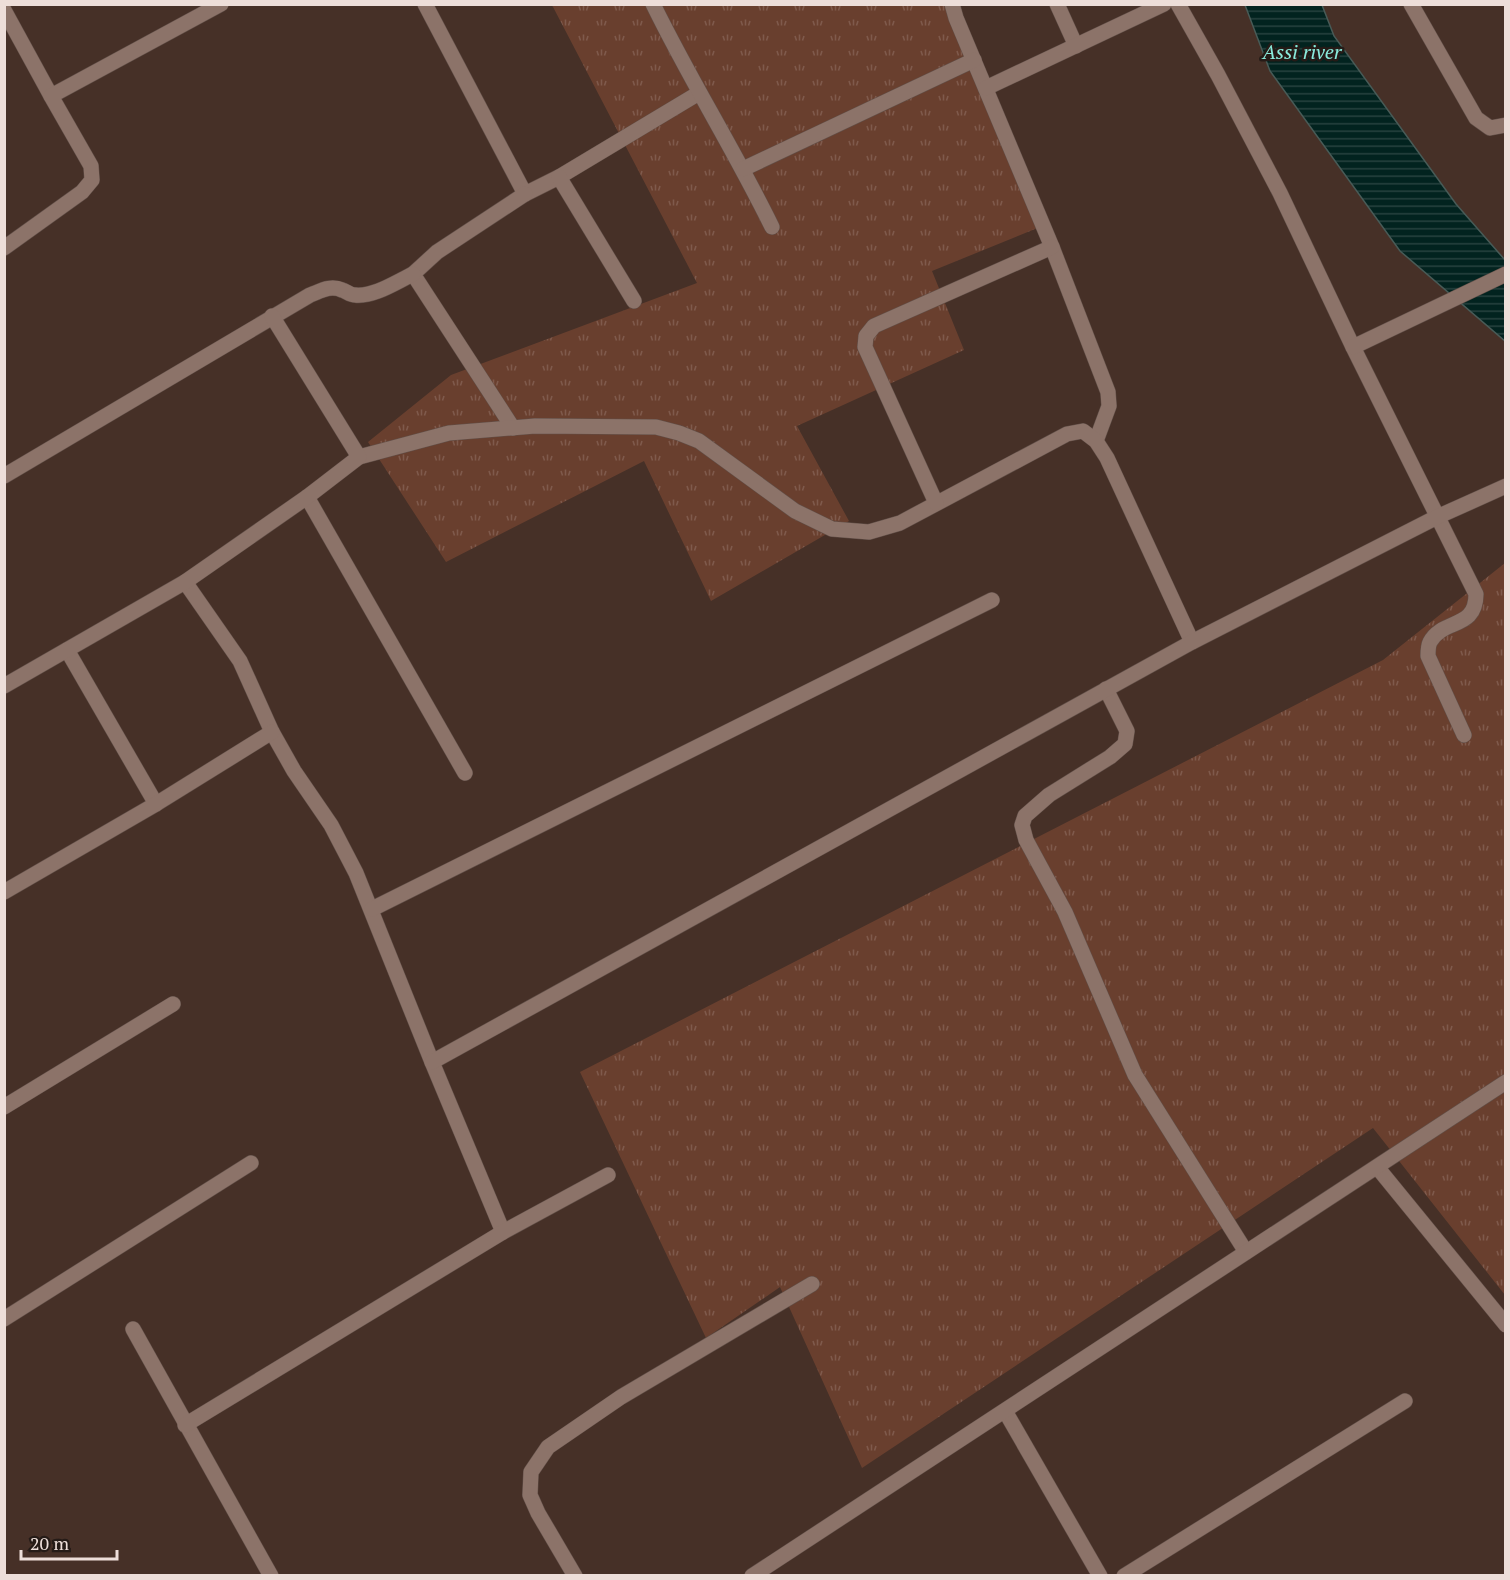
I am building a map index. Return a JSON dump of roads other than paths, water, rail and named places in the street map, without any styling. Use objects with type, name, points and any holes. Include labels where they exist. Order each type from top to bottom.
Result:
[{"type":"street","points":[[51,96],[221,4]]},
{"type":"street","points":[[425,4],[525,194]]},
{"type":"street","points":[[653,4],[772,227]]},
{"type":"street","points":[[952,4],[1052,247],[1108,392],[1109,406],[1096,441]]},
{"type":"street","points":[[1057,4],[1076,46]]},
{"type":"street","points":[[986,88],[1164,4]]},
{"type":"street","points":[[1178,4],[1266,166],[1476,594],[1476,606],[1467,618],[1440,632],[1430,642],[1428,656],[1464,735]]},
{"type":"street","points":[[1411,4],[1476,118],[1490,128],[1506,125]]},
{"type":"street","points":[[4,10],[91,166],[92,180],[82,192],[4,248]]},
{"type":"street","points":[[743,169],[974,60]]},
{"type":"street","points":[[4,476],[272,316],[326,288],[340,289],[354,296],[366,294],[382,289],[413,273],[437,252],[525,194],[559,177],[699,93]]},
{"type":"street","points":[[559,177],[634,301]]},
{"type":"street","points":[[936,503],[865,347],[866,336],[874,326],[1052,247]]},
{"type":"street","points":[[413,273],[513,428]]},
{"type":"street","points":[[1353,347],[1506,274]]},
{"type":"street","points":[[272,316],[359,457]]},
{"type":"street","points":[[4,686],[185,582],[359,457],[449,433],[535,426],[656,427],[679,433],[699,441],[795,511],[832,529],[869,532],[900,523],[1067,434],[1083,431],[1096,441],[1107,458],[1192,642]]},
{"type":"street","points":[[432,1062],[1192,642],[1437,517],[1506,486]]},
{"type":"street","points":[[307,496],[465,772]]},
{"type":"street","points":[[185,582],[240,661],[272,732],[294,771],[332,825],[356,873],[503,1232]]},
{"type":"street","points":[[372,909],[992,600]]},
{"type":"street","points":[[67,650],[156,804]]},
{"type":"street","points":[[1106,689],[1126,731],[1125,744],[1110,757],[1049,795],[1025,816],[1022,825],[1026,840],[1065,912],[1134,1075],[1246,1252]]},
{"type":"street","points":[[4,892],[156,804],[272,732]]},
{"type":"street","points":[[4,1107],[173,1004]]},
{"type":"street","points":[[752,1575],[771,1570],[1005,1411],[1506,1082]]},
{"type":"street","points":[[4,1319],[251,1163]]},
{"type":"street","points":[[1377,1167],[1506,1325]]},
{"type":"street","points":[[185,1425],[503,1232],[608,1175]]},
{"type":"street","points":[[575,1575],[538,1513],[530,1495],[531,1472],[548,1447],[621,1396],[812,1284]]},
{"type":"street","points":[[133,1329],[270,1575]]},
{"type":"street","points":[[1124,1575],[1405,1401]]},
{"type":"street","points":[[1005,1411],[1100,1575]]},
{"type":"water","name":"Assi river","points":[[1245,5],[1322,5],[1334,36],[1456,204],[1505,260],[1505,341],[1400,251],[1270,71]]}]
